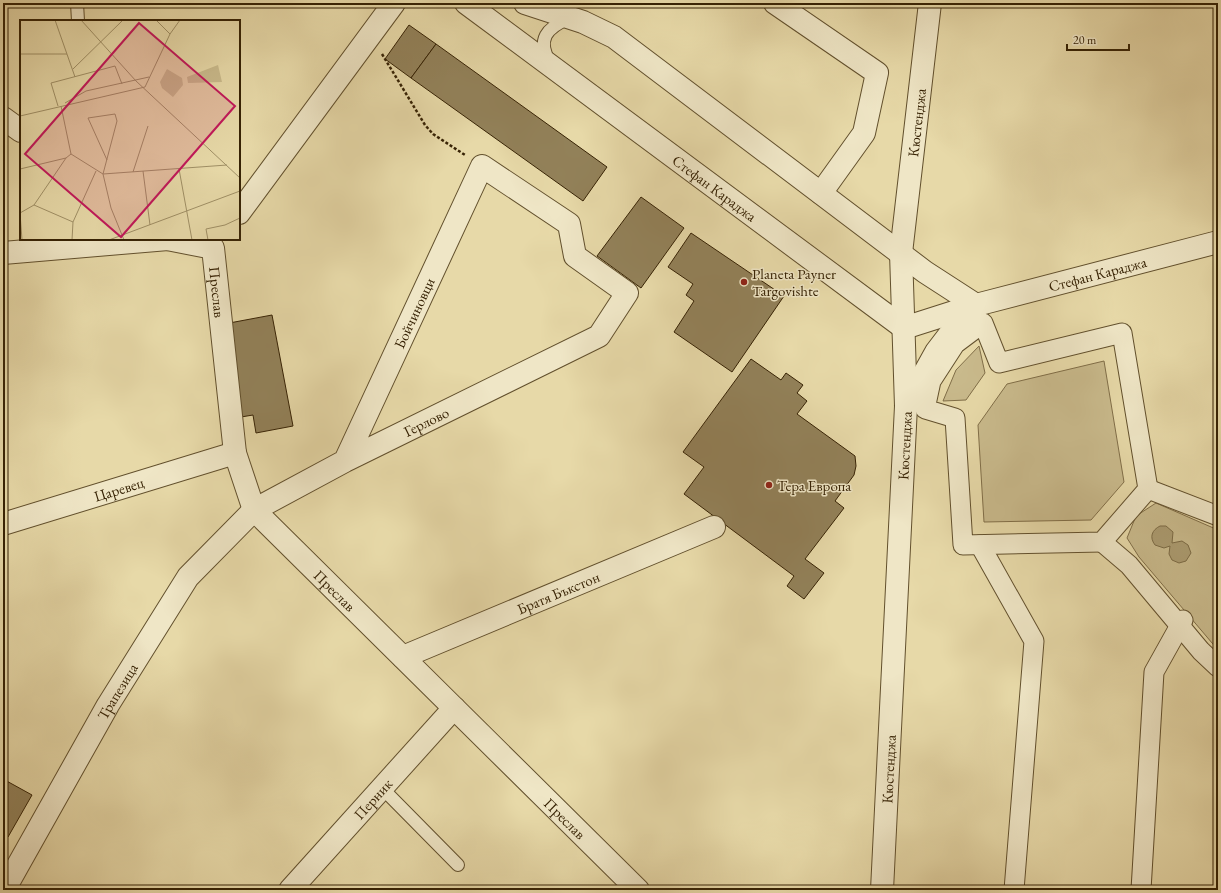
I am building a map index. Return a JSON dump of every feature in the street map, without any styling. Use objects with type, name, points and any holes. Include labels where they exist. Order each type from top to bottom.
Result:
[{"type":"street","points":[[240,212],[394,3]]},
{"type":"street","name":"Стефан Караджа","points":[[466,3],[904,328],[976,306],[1218,242]]},
{"type":"street","points":[[525,3],[583,22],[614,36],[901,253],[976,306],[948,335],[936,352],[906,406]]},
{"type":"street","points":[[776,3],[877,72],[864,133],[821,193]]},
{"type":"street","name":"Кюстенджа","points":[[882,890],[906,406],[901,253],[930,3]]},
{"type":"street","points":[[3,118],[20,130]]},
{"type":"street","name":"Герлово","points":[[254,510],[345,461],[599,336],[627,293],[575,256],[569,224],[482,166]]},
{"type":"street","name":"Бойчиновци","points":[[345,461],[482,166]]},
{"type":"street","name":"Преслав","points":[[3,253],[156,240]]},
{"type":"street","name":"Преслав","points":[[178,240],[216,244],[235,453],[254,510],[633,888]]},
{"type":"street","points":[[1148,489],[1122,333],[999,363],[983,323],[955,344],[930,381],[926,409],[955,418],[963,545],[1102,542],[1129,565],[1218,667]]},
{"type":"street","name":"Царевец","points":[[3,524],[235,453]]},
{"type":"street","points":[[1148,489],[1218,516]]},
{"type":"street","points":[[1102,542],[1148,489]]},
{"type":"street","name":"Трапезица","points":[[9,886],[108,705],[188,577],[254,510]]},
{"type":"street","name":"Братя Бъкстон","points":[[403,657],[714,527]]},
{"type":"street","points":[[980,545],[1034,641],[1014,890]]},
{"type":"street","points":[[1141,890],[1154,672],[1181,624]]},
{"type":"street","name":"Перник","points":[[290,890],[454,708]]},
{"type":"lane","points":[[77,3],[78,20]]},
{"type":"lane","points":[[553,69],[546,55],[544,43],[547,33],[554,25],[569,18]]},
{"type":"lane","points":[[382,788],[458,865]]},
{"type":"path","points":[[370,35],[425,125],[433,134],[482,166]]},
{"type":"shaded area","points":[[979,346],[985,373],[966,400],[943,401],[956,370]]},
{"type":"shaded area","points":[[1104,361],[1124,482],[1091,520],[984,522],[978,425],[1007,384]]},
{"type":"shaded area","points":[[1156,503],[1218,530],[1218,650],[1139,557],[1127,538],[1136,516]]},
{"type":"shaded area","points":[[1160,526],[1166,526],[1173,532],[1172,543],[1182,541],[1188,545],[1191,553],[1186,561],[1179,563],[1172,560],[1169,554],[1170,546],[1164,548],[1155,545],[1152,539],[1152,534]]},
{"type":"building","points":[[409,25],[436,44],[411,78],[385,59]]},
{"type":"building","points":[[436,44],[607,167],[583,201],[411,78]]},
{"type":"building","points":[[641,197],[684,228],[641,288],[597,256]]},
{"type":"building","points":[[691,233],[784,296],[732,372],[674,332],[694,301],[686,295],[693,284],[668,267]]},
{"type":"building","points":[[272,315],[293,426],[256,433],[253,415],[241,417],[224,324]]},
{"type":"building","name":"Тера Европа","points":[[751,359],[781,380],[786,373],[803,385],[797,393],[807,401],[797,414],[855,456],[856,466],[854,475],[835,501],[844,508],[805,559],[824,573],[804,599],[787,586],[794,576],[684,494],[704,467],[683,452]]},
{"type":"building","points":[[3,779],[32,795],[8,837],[3,834]]},
{"type":"place","name":"Planeta Payner Targovishte","points":[[744,282]]},
{"type":"place","name":"Тера Европа","points":[[769,485]]}]
